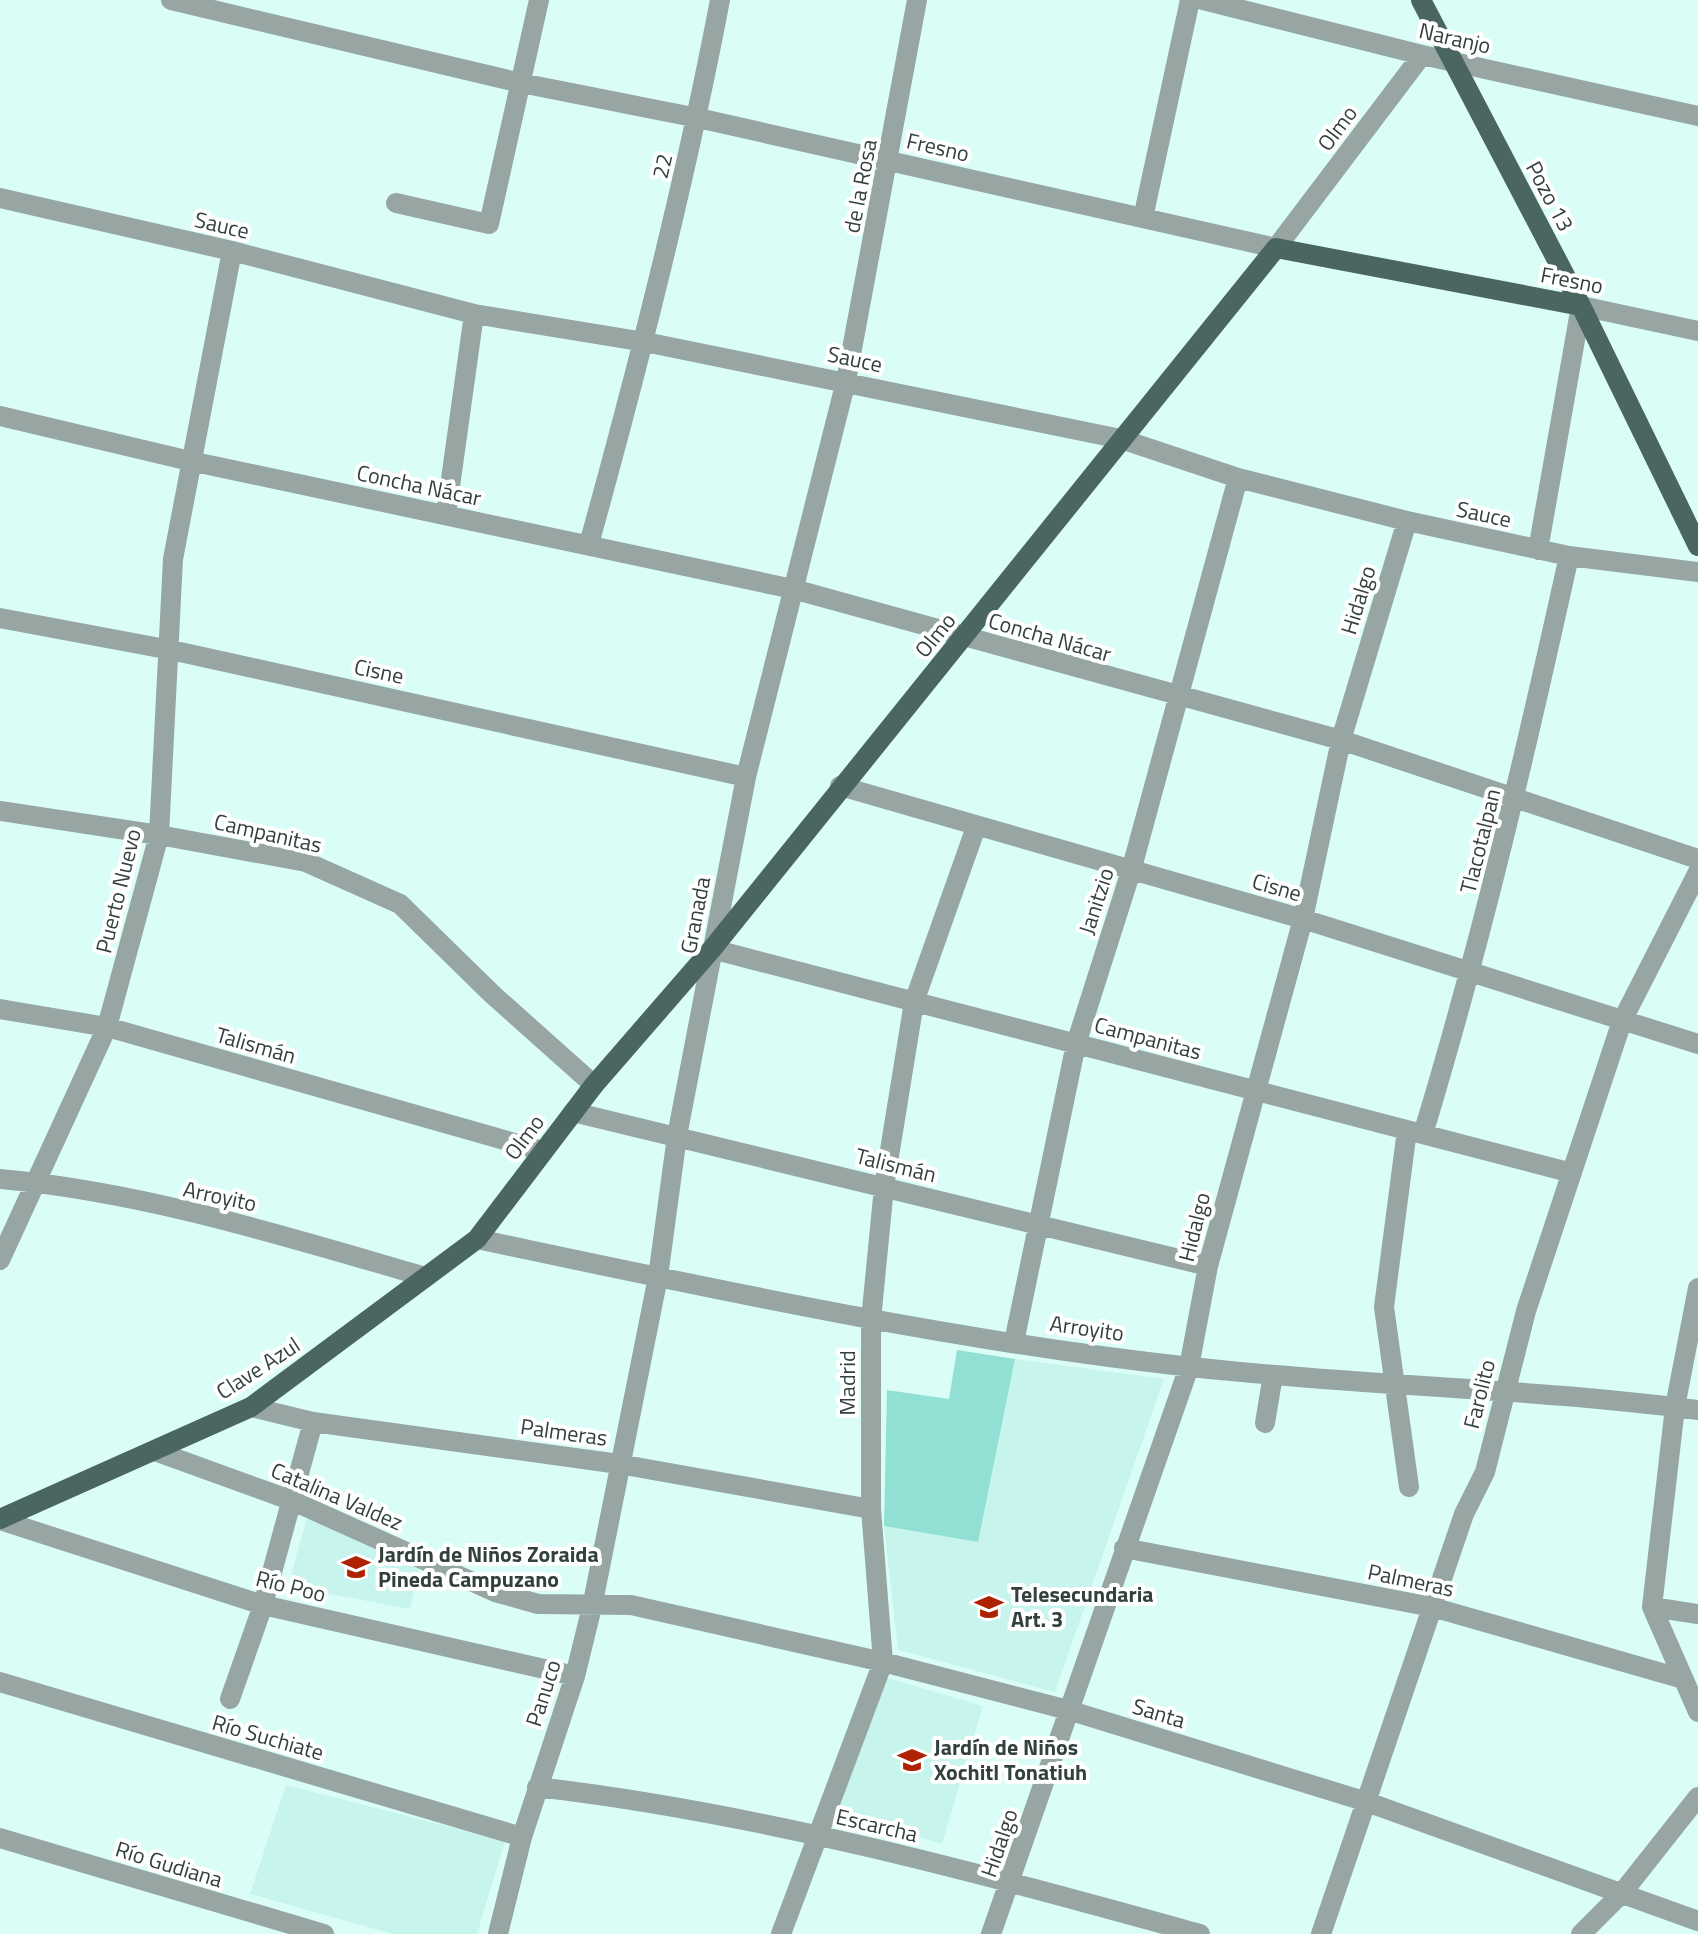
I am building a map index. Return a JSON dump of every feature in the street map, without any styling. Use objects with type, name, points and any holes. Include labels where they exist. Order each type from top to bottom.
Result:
[{"type":"main road","name":"Pozo 13","points":[[1421,0],[1581,306],[1698,546]]},
{"type":"main road","name":"Fresno","points":[[1276,248],[1581,306]]},
{"type":"main road","name":"Olmo","points":[[477,1239],[594,1085],[712,949],[840,786],[965,638],[1276,248]]},
{"type":"main road","name":"Clave Azul","points":[[0,1520],[251,1407],[477,1239]]},
{"type":"street","name":"Fresno","points":[[171,0],[252,8],[521,83],[698,118],[1276,248]]},
{"type":"street","points":[[396,203],[489,224],[539,0]]},
{"type":"street","name":"22","points":[[589,544],[645,342],[698,118],[720,0]]},
{"type":"street","name":"de la Rosa","points":[[846,381],[917,0]]},
{"type":"street","points":[[1143,218],[1190,0]]},
{"type":"street","name":"Naranjo","points":[[1203,0],[1451,62],[1698,116]]},
{"type":"street","name":"Olmo","points":[[1276,248],[1422,55]]},
{"type":"street","name":"Sauce","points":[[0,198],[232,251],[474,314],[645,342],[1121,439],[1238,478],[1538,550],[1698,572]]},
{"type":"street","name":"Puerto Nuevo","points":[[0,1260],[107,1027],[159,835],[171,650],[173,559],[232,251]]},
{"type":"street","name":"Fresno","points":[[1581,306],[1698,331]]},
{"type":"street","points":[[1538,550],[1581,306]]},
{"type":"street","points":[[446,515],[474,314]]},
{"type":"street","name":"Granada","points":[[619,1464],[658,1277],[677,1136],[746,777],[846,381]]},
{"type":"street","name":"Concha Nácar","points":[[0,416],[190,461],[793,589],[1341,740],[1698,859]]},
{"type":"street","name":"Janitzio","points":[[1014,1342],[1076,1044],[1131,871],[1238,478]]},
{"type":"street","name":"Hidalgo","points":[[991,1934],[1012,1882],[1068,1710],[1189,1367],[1208,1266],[1303,919],[1341,740],[1407,521]]},
{"type":"street","name":"Tlacotalpan","points":[[1409,1487],[1384,1307],[1415,1132],[1472,974],[1516,796],[1569,556]]},
{"type":"street","name":"Cisne","points":[[0,618],[171,650],[746,777]]},
{"type":"street","name":"Cisne","points":[[840,786],[1303,919],[1698,1044]]},
{"type":"street","name":"Campanitas","points":[[0,811],[159,835],[306,862],[400,904],[492,994],[594,1085]]},
{"type":"street","name":"Madrid","points":[[781,1934],[883,1662],[871,1509],[871,1320],[884,1187],[914,1002],[976,827]]},
{"type":"street","name":"Farolito","points":[[1321,1934],[1464,1514],[1485,1472],[1503,1391],[1622,1021],[1698,872]]},
{"type":"street","name":"Campanitas","points":[[712,949],[1572,1173]]},
{"type":"street","name":"Talismán","points":[[0,1009],[107,1027],[543,1151]]},
{"type":"street","name":"Talismán","points":[[573,1112],[1208,1266]]},
{"type":"street","name":"Arroyito","points":[[0,1179],[38,1182],[247,1225],[426,1277]]},
{"type":"street","name":"Arroyito","points":[[477,1239],[871,1320],[1189,1367],[1503,1391],[1698,1410]]},
{"type":"street","points":[[1698,1288],[1675,1407],[1652,1607],[1698,1712]]},
{"type":"street","points":[[1265,1423],[1273,1375]]},
{"type":"street","name":"Palmeras","points":[[251,1407],[313,1422],[619,1464],[871,1509]]},
{"type":"street","points":[[230,1699],[263,1605],[313,1422]]},
{"type":"street","name":"Catalina Valdez","points":[[155,1451],[293,1501],[495,1592],[538,1604],[592,1607]]},
{"type":"street","name":"Panuco","points":[[498,1934],[522,1837],[575,1676],[592,1607],[619,1464]]},
{"type":"street","name":"Río Poo","points":[[0,1520],[263,1605],[575,1676]]},
{"type":"street","name":"Palmeras","points":[[1124,1548],[1432,1607],[1683,1679]]},
{"type":"street","name":"Santa","points":[[592,1607],[631,1605],[883,1662],[1068,1710],[1367,1802],[1698,1921]]},
{"type":"street","points":[[1652,1607],[1698,1614]]},
{"type":"street","name":"Río Suchiate","points":[[0,1682],[522,1837]]},
{"type":"street","name":"Escarcha","points":[[537,1787],[620,1797],[817,1836],[1012,1882],[1200,1934]]},
{"type":"street","points":[[1581,1934],[1622,1893],[1698,1797]]},
{"type":"street","name":"Río Gudiana","points":[[0,1838],[324,1934]]},
{"type":"shaded area","points":[[1015,1359],[1164,1379],[1055,1692],[898,1650],[884,1526],[978,1542]]},
{"type":"shaded area","name":"Jardín de Niños Zoraida Pineda Campuzano","points":[[310,1507],[424,1548],[410,1609],[288,1586]]},
{"type":"shaded area","name":"Jardín de Niños Xochitl Tonatiuh","points":[[884,1677],[983,1706],[942,1844],[838,1813]]},
{"type":"shaded area","points":[[286,1785],[505,1841],[477,1934],[393,1934],[250,1894]]},
{"type":"green space","points":[[957,1350],[1015,1359],[978,1542],[884,1526],[887,1390],[949,1399]]},
{"type":"place","name":"Jardín de Niños Zoraida Pineda Campuzano","points":[[356,1567]]},
{"type":"place","name":"Telesecundaria Art. 3","points":[[989,1607]]},
{"type":"place","name":"Jardín de Niños Xochitl Tonatiuh","points":[[912,1760]]}]
